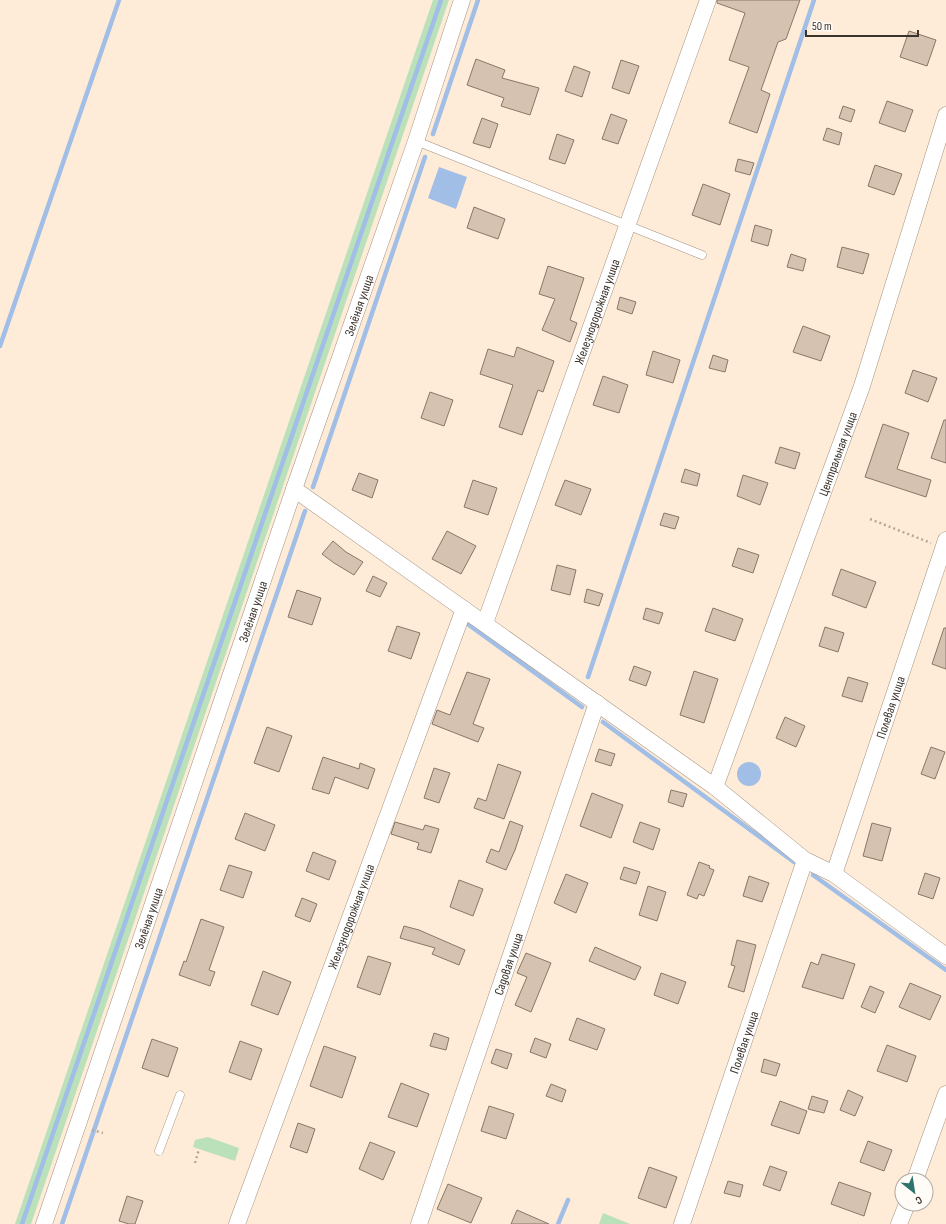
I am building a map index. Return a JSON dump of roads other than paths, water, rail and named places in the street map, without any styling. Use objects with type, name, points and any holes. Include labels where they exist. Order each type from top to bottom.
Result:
[{"type":"street","name":"Зелёная улица","points":[[44,1224],[294,488],[416,141],[462,0]]},
{"type":"street","name":"Железнодорожная улица","points":[[485,623],[708,0]]},
{"type":"street","name":"Центральная улица","points":[[715,787],[862,386],[946,115]]},
{"type":"street","points":[[294,488],[715,787],[805,860],[834,874],[946,956]]},
{"type":"street","name":"Полевая улица","points":[[834,874],[945,544]]},
{"type":"street","name":"Железнодорожная улица","points":[[237,1224],[464,609]]},
{"type":"street","name":"Садовая улица","points":[[419,1224],[597,703]]},
{"type":"street","name":"Полевая улица","points":[[682,1224],[805,860]]},
{"type":"street","points":[[919,1172],[946,1094]]},
{"type":"street","points":[[899,1224],[904,1212]]},
{"type":"lane","points":[[416,141],[702,255]]},
{"type":"lane","points":[[159,1151],[180,1095]]},
{"type":"water","points":[[439,167],[467,177],[456,209],[428,198]]},
{"type":"water","points":[[749,762],[754,763],[760,769],[760,779],[754,785],[749,786],[744,785],[738,779],[737,774],[738,769],[744,763]]},
{"type":"waterway","points":[[0,346],[119,0]]},
{"type":"waterway","points":[[22,1224],[441,0]]},
{"type":"waterway","points":[[433,134],[478,0]]},
{"type":"waterway","points":[[588,677],[814,0]]},
{"type":"waterway","points":[[313,487],[425,157]]},
{"type":"waterway","points":[[62,1224],[305,511]]},
{"type":"waterway","points":[[469,625],[582,707]]},
{"type":"waterway","points":[[603,722],[794,862]]},
{"type":"waterway","points":[[813,875],[946,970]]},
{"type":"waterway","points":[[558,1224],[568,1200]]}]
